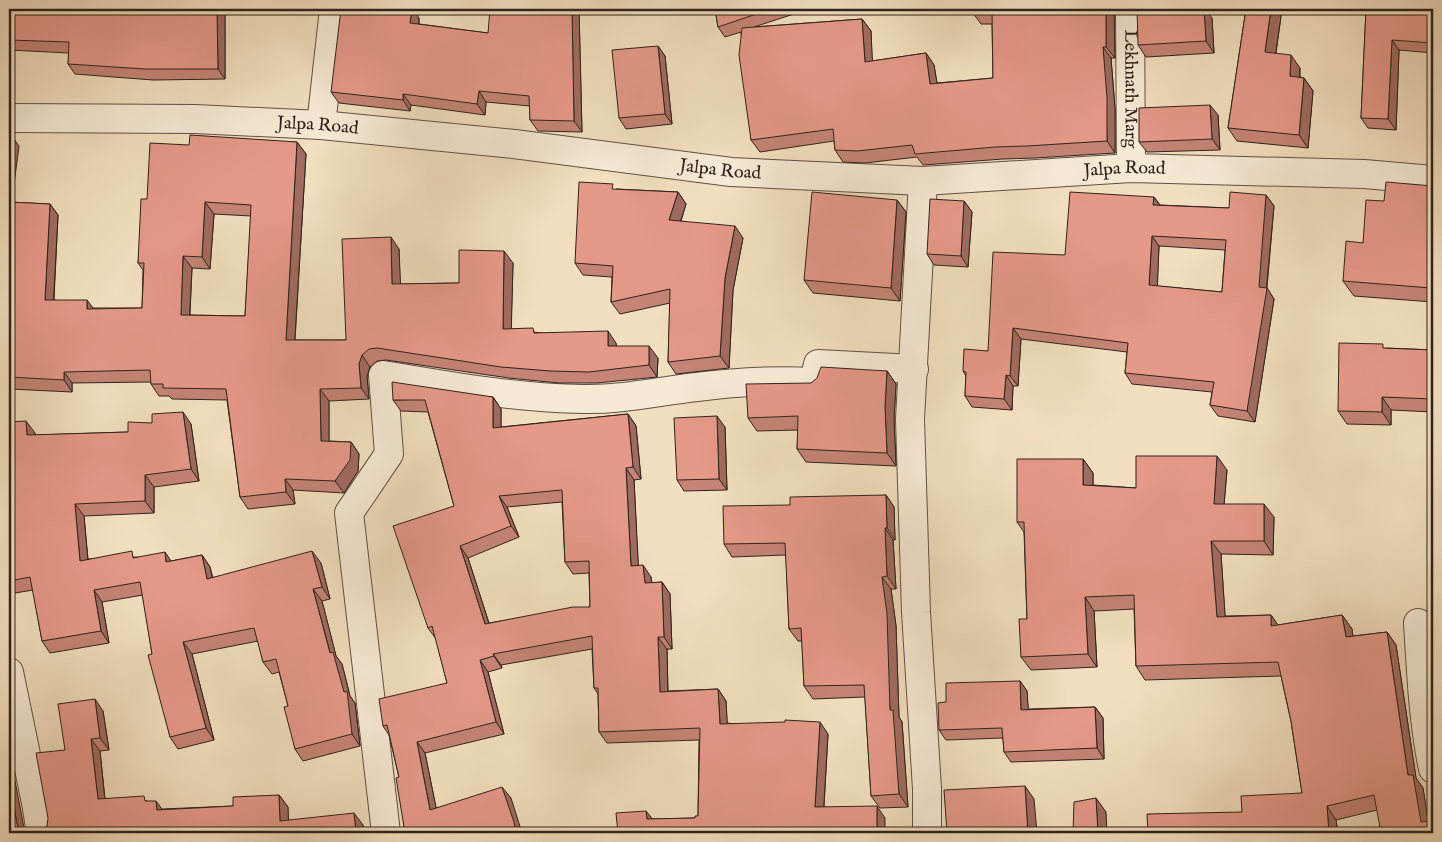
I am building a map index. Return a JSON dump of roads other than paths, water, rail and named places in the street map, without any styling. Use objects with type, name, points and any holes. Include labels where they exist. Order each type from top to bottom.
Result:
[{"type":"street","points":[[321,126],[334,9]]},
{"type":"street","name":"Lekhnath Marg","points":[[1130,9],[1130,168]]},
{"type":"street","name":"Jalpa Road","points":[[9,118],[195,119],[321,126],[514,144],[731,172],[923,182],[1130,168],[1364,174],[1433,180]]},
{"type":"street","points":[[923,182],[910,419],[916,612],[927,790],[927,833]]},
{"type":"street","points":[[386,833],[349,513],[389,454],[383,375],[514,394],[584,399],[638,396],[696,387],[770,380],[814,382],[818,364],[914,369]]},
{"type":"street","points":[[1418,623],[1422,698],[1433,769]]},
{"type":"street","points":[[9,672],[41,833]]}]
